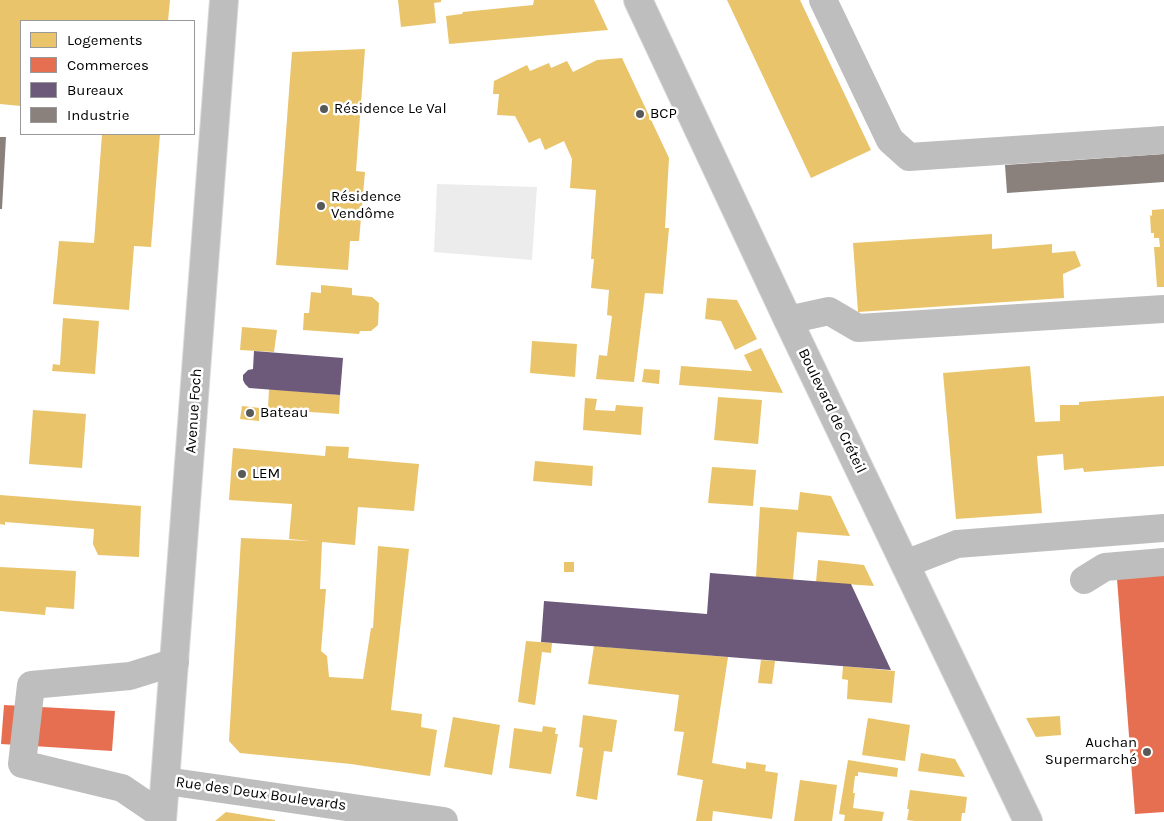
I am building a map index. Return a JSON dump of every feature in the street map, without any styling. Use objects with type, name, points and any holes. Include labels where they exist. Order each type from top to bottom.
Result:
[{"type":"main road","name":"Avenue Foch","points":[[162,818],[224,0]]},
{"type":"main road","name":"Boulevard de Créteil","points":[[638,0],[788,320],[1028,821]]},
{"type":"main road","points":[[823,0],[890,140],[909,157],[1164,140]]},
{"type":"main road","points":[[788,320],[828,311],[858,328],[1164,309]]},
{"type":"main road","points":[[905,564],[956,544],[1164,528]]},
{"type":"main road","points":[[1084,580],[1105,567],[1164,562]]},
{"type":"main road","points":[[162,818],[122,788],[22,764],[30,685],[130,676],[175,662]]},
{"type":"main road","name":"Rue des Deux Boulevards","points":[[166,781],[444,821]]},
{"type":"shaded area","points":[[437,184],[537,187],[532,260],[434,252]]},
{"type":"building: Logements","points":[[0,0],[170,0],[168,20],[20,20],[20,106],[0,104]]},
{"type":"building: Logements","points":[[398,0],[441,0],[441,2],[434,3],[436,23],[401,27]]},
{"type":"building: Logements","points":[[534,0],[594,0],[608,30],[449,44],[446,16],[462,14],[463,12],[533,5]]},
{"type":"building: Logements","points":[[727,0],[800,0],[871,150],[811,178]]},
{"type":"building: Logements","points":[[365,49],[356,171],[365,172],[359,241],[350,241],[348,270],[276,265],[292,52]]},
{"type":"building: Logements","points":[[622,58],[669,158],[665,228],[669,228],[663,294],[645,293],[634,382],[596,379],[599,355],[607,356],[612,316],[607,315],[609,290],[591,288],[594,259],[591,259],[596,190],[570,188],[572,159],[564,141],[545,150],[540,138],[529,143],[515,116],[497,115],[499,94],[493,94],[494,81],[527,65],[530,71],[549,63],[551,68],[567,61],[573,72],[597,60]]},
{"type":"building: Logements","points":[[102,135],[160,135],[151,247],[134,246],[129,310],[53,304],[59,241],[94,243]]},
{"type":"building: Logements","points":[[1164,209],[1164,287],[1157,287],[1154,247],[1160,247],[1159,238],[1154,238],[1154,233],[1151,233],[1150,215],[1152,216],[1152,210]]},
{"type":"building: Logements","points":[[992,234],[992,249],[1052,244],[1052,253],[1075,251],[1081,266],[1063,274],[1064,298],[858,312],[853,243]]},
{"type":"building: Logements","points":[[321,285],[352,288],[352,295],[372,297],[379,303],[378,325],[371,331],[360,331],[359,334],[303,330],[304,313],[309,313],[311,292],[321,293]]},
{"type":"building: Logements","points":[[707,298],[737,300],[757,339],[735,350],[721,321],[705,319]]},
{"type":"building: Logements","points":[[63,318],[99,321],[95,374],[52,371],[53,364],[60,365]]},
{"type":"building: Logements","points":[[242,327],[277,330],[274,352],[240,350]]},
{"type":"building: Logements","points":[[532,341],[577,344],[575,377],[530,373]]},
{"type":"building: Logements","points":[[761,348],[783,393],[679,385],[681,366],[752,371],[744,355]]},
{"type":"building: Logements","points":[[1030,366],[1035,422],[1060,421],[1060,405],[1079,405],[1079,402],[1164,396],[1164,466],[1084,472],[1083,468],[1064,470],[1063,454],[1037,456],[1042,513],[956,519],[943,373]]},
{"type":"building: Logements","points":[[644,369],[660,370],[659,384],[642,382]]},
{"type":"building: Logements","points":[[269,389],[340,395],[339,414],[268,409]]},
{"type":"building: Logements","points":[[718,397],[762,400],[758,444],[714,440]]},
{"type":"building: Logements","points":[[585,398],[597,399],[595,410],[615,411],[616,405],[643,407],[641,435],[583,430]]},
{"type":"building: Logements","name":"Bateau","points":[[242,406],[260,408],[259,421],[240,419]]},
{"type":"building: Logements","points":[[33,410],[86,414],[82,468],[29,464]]},
{"type":"building: Logements","points":[[326,446],[349,447],[348,458],[419,464],[414,511],[358,507],[355,545],[322,542],[320,589],[326,589],[321,651],[327,656],[329,677],[363,679],[371,628],[373,628],[378,546],[409,549],[391,710],[422,714],[421,727],[437,730],[430,776],[351,764],[240,753],[229,741],[241,538],[311,541],[289,539],[292,504],[229,500],[233,448],[325,456]]},
{"type":"building: Logements","points":[[535,461],[593,466],[592,486],[533,481]]},
{"type":"building: Logements","points":[[712,467],[756,470],[753,506],[708,503]]},
{"type":"building: Logements","points":[[800,492],[831,496],[850,536],[797,532],[793,580],[756,577],[760,507],[798,510]]},
{"type":"building: Logements","points":[[0,495],[141,506],[139,557],[98,555],[93,544],[94,529],[5,522],[5,525],[0,524]]},
{"type":"building: Logements","points":[[818,560],[864,565],[874,586],[816,582]]},
{"type":"building: Logements","points":[[564,562],[574,562],[574,572],[564,572]]},
{"type":"building: Logements","points":[[0,567],[76,571],[74,609],[46,607],[45,615],[0,611]]},
{"type":"building: Logements","points":[[526,641],[552,643],[551,653],[542,652],[535,705],[518,702]]},
{"type":"building: Logements","points":[[594,646],[728,657],[712,763],[746,769],[746,762],[766,765],[765,771],[778,773],[772,819],[713,811],[712,821],[696,821],[703,780],[677,775],[684,732],[674,731],[679,695],[588,684]]},
{"type":"building: Logements","points":[[761,660],[775,661],[772,684],[758,683]]},
{"type":"building: Logements","points":[[843,666],[895,671],[892,703],[847,699],[848,680],[842,679]]},
{"type":"building: Logements","points":[[583,715],[617,720],[612,752],[604,751],[597,800],[576,796],[583,748],[579,747]]},
{"type":"building: Logements","points":[[1060,716],[1061,735],[1036,737],[1026,718]]},
{"type":"building: Logements","points":[[453,717],[500,725],[492,775],[444,767]]},
{"type":"building: Logements","points":[[868,718],[910,725],[905,761],[862,755]]},
{"type":"building: Logements","points":[[543,726],[556,728],[555,734],[558,734],[551,774],[509,768],[514,728],[542,732]]},
{"type":"building: Logements","points":[[921,753],[955,759],[965,777],[918,771]]},
{"type":"building: Logements","points":[[848,760],[898,768],[897,777],[858,772],[858,776],[855,776],[853,808],[884,812],[882,821],[844,821],[845,815],[839,814]]},
{"type":"building: Logements","points":[[800,780],[837,785],[832,821],[794,821]]},
{"type":"building: Logements","points":[[910,790],[967,797],[965,813],[962,813],[961,821],[907,820]]},
{"type":"building: Logements","points":[[226,812],[275,820],[275,821],[215,821]]},
{"type":"building: Commerces","name":"Auchan Supermarché","points":[[1164,575],[1164,812],[1135,814],[1117,579]]},
{"type":"building: Commerces","points":[[4,705],[115,711],[112,751],[1,744]]},
{"type":"building: Bureaux","points":[[254,351],[343,358],[340,395],[249,388],[243,380],[243,375],[248,370],[253,369]]},
{"type":"building: Bureaux","points":[[710,573],[851,584],[891,670],[541,642],[544,601],[707,614]]},
{"type":"building: Industrie","points":[[0,137],[6,137],[2,209],[0,209]]},
{"type":"building: Industrie","points":[[1164,154],[1164,182],[1007,193],[1005,165]]},
{"type":"place","name":"Résidence Le Val","points":[[324,109]]},
{"type":"place","name":"BCP","points":[[640,114]]},
{"type":"place","name":"Résidence Vendôme","points":[[321,206]]},
{"type":"place","name":"Bateau","points":[[250,413]]},
{"type":"place","name":"LEM","points":[[242,474]]},
{"type":"place","name":"Auchan Supermarché","points":[[1147,752]]}]
